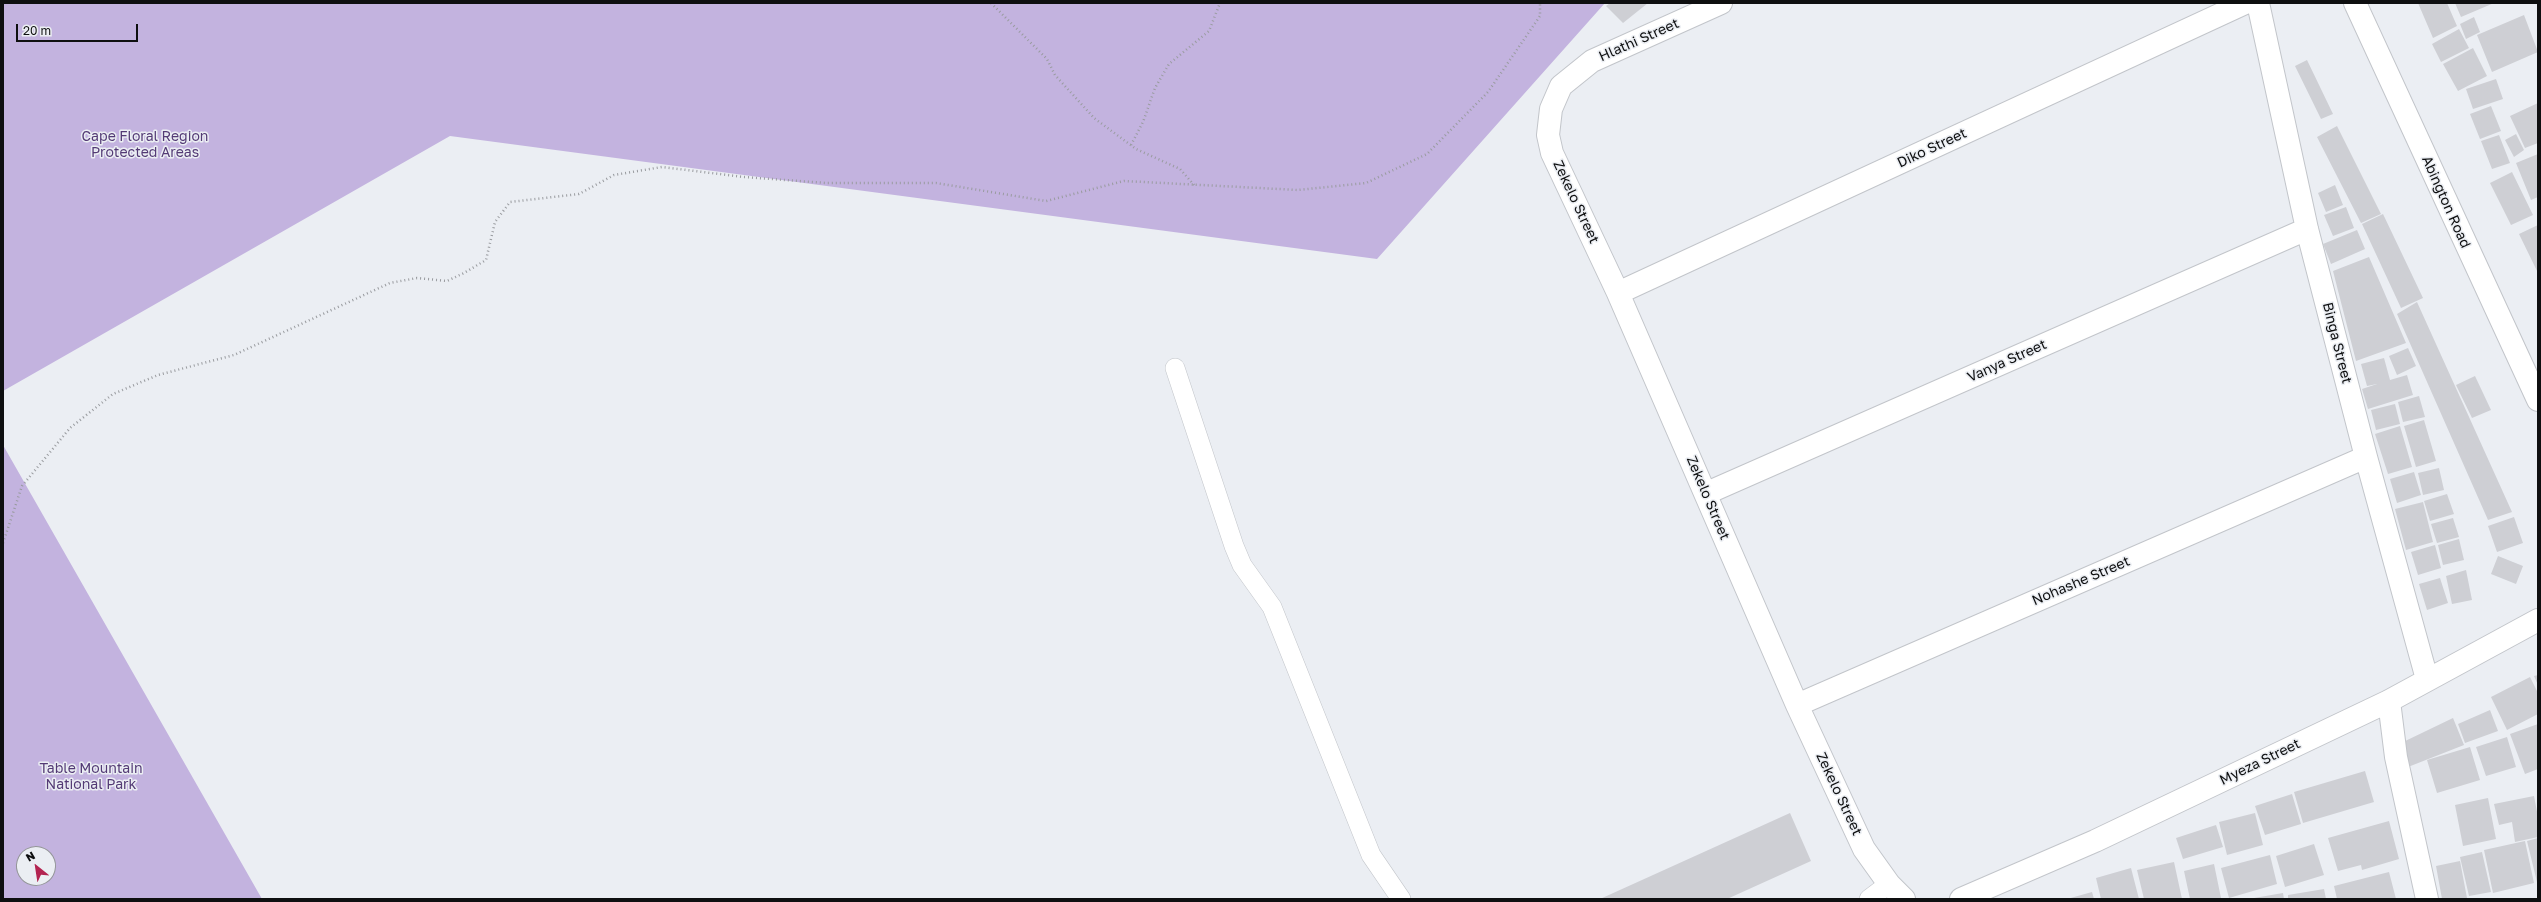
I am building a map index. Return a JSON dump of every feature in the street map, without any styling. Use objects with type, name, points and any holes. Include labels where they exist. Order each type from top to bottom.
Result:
[{"type":"street","name":"Hlathi Street","points":[[1561,86],[1592,61],[1721,3]]},
{"type":"street","name":"Diko Street","points":[[1618,293],[2245,3]]},
{"type":"street","name":"Binga Street","points":[[2258,3],[2307,230],[2366,458],[2427,679]]},
{"type":"street","name":"Abington Road","points":[[2355,3],[2538,400]]},
{"type":"street","name":"Zekelo Street","points":[[1561,86],[1551,109],[1548,135],[1552,153],[1618,293],[1707,493],[1797,705],[1864,849],[1896,892]]},
{"type":"street","name":"Vanya Street","points":[[1707,493],[2307,230]]},
{"type":"street","name":"Nohashe Street","points":[[1797,705],[2366,458]]},
{"type":"street","name":"Myeza Street","points":[[1968,896],[2095,841],[2389,700],[2538,620]]},
{"type":"street","points":[[2389,700],[2396,757],[2427,899]]},
{"type":"lane","points":[[1175,368],[1234,546],[1242,565],[1272,607],[1371,855],[1401,899]]},
{"type":"lane","points":[[1869,899],[1896,892]]},
{"type":"path","points":[[992,3],[1047,59],[1055,75],[1075,100],[1094,118],[1131,145],[1180,169],[1196,186]]},
{"type":"path","points":[[1131,145],[1143,122],[1155,88],[1169,64],[1209,31],[1220,3]]},
{"type":"path","points":[[3,543],[22,486],[70,428],[112,394],[158,375],[234,355],[390,283],[417,278],[446,281],[464,273],[486,260],[495,222],[510,202],[578,194],[614,175],[662,167],[744,177],[826,183],[936,183],[1046,201],[1124,181],[1196,186],[1298,190],[1366,183],[1427,154],[1488,92],[1540,16],[1540,3]]},
{"type":"green space","name":"Cape Floral Region Protected Areas","points":[[3,3],[1605,3],[1377,259],[450,136],[3,391]]},
{"type":"green space","name":"Table Mountain National Park","points":[[3,445],[262,899],[3,899]]},
{"type":"building","points":[[1610,3],[1648,3],[1623,23],[1606,6]]},
{"type":"building","points":[[2418,3],[2447,3],[2457,26],[2433,38]]},
{"type":"building","points":[[2455,3],[2494,3],[2461,17]]},
{"type":"building","points":[[2524,15],[2538,52],[2492,72],[2477,35]]},
{"type":"building","points":[[2474,17],[2480,32],[2466,39],[2460,24]]},
{"type":"building","points":[[2459,29],[2469,48],[2441,62],[2432,44]]},
{"type":"building","points":[[2473,48],[2487,76],[2458,91],[2443,64]]},
{"type":"building","points":[[2307,60],[2333,114],[2321,119],[2295,66]]},
{"type":"building","points":[[2496,79],[2503,99],[2473,109],[2466,89]]},
{"type":"building","points":[[2538,103],[2538,143],[2525,148],[2510,116]]},
{"type":"building","points":[[2491,106],[2501,131],[2480,139],[2470,114]]},
{"type":"building","points":[[2337,126],[2381,214],[2361,223],[2317,137]]},
{"type":"building","points":[[2516,134],[2524,150],[2514,157],[2505,140]]},
{"type":"building","points":[[2499,135],[2510,163],[2492,169],[2481,141]]},
{"type":"building","points":[[2538,154],[2538,197],[2531,200],[2516,163]]},
{"type":"building","points":[[2512,172],[2533,215],[2511,225],[2490,183]]},
{"type":"building","points":[[2335,185],[2343,205],[2326,212],[2318,193]]},
{"type":"building","points":[[2346,207],[2354,228],[2333,236],[2324,215]]},
{"type":"building","points":[[2383,214],[2423,298],[2401,308],[2362,224]]},
{"type":"building","points":[[2538,225],[2538,273],[2519,234]]},
{"type":"building","points":[[2357,230],[2365,249],[2331,264],[2323,244]]},
{"type":"building","points":[[2369,257],[2406,343],[2356,361],[2333,271]]},
{"type":"building","points":[[2417,302],[2512,512],[2488,520],[2397,314]]},
{"type":"building","points":[[2408,348],[2416,366],[2397,375],[2389,356]]},
{"type":"building","points":[[2384,358],[2390,380],[2407,375],[2413,395],[2368,409],[2362,389],[2377,384],[2367,386],[2361,364]]},
{"type":"building","points":[[2475,376],[2491,410],[2472,418],[2456,385]]},
{"type":"building","points":[[2419,396],[2425,417],[2403,422],[2398,402]]},
{"type":"building","points":[[2395,404],[2400,424],[2376,430],[2371,410]]},
{"type":"building","points":[[2424,420],[2436,461],[2416,467],[2404,426]]},
{"type":"building","points":[[2400,426],[2412,467],[2388,474],[2375,434]]},
{"type":"building","points":[[2439,468],[2444,490],[2423,495],[2418,473]]},
{"type":"building","points":[[2414,472],[2421,495],[2397,503],[2390,479]]},
{"type":"building","points":[[2447,494],[2454,514],[2430,521],[2424,501]]},
{"type":"building","points":[[2423,502],[2433,542],[2406,550],[2395,509]]},
{"type":"building","points":[[2514,517],[2523,543],[2497,552],[2488,526]]},
{"type":"building","points":[[2453,518],[2459,537],[2437,543],[2431,524]]},
{"type":"building","points":[[2459,539],[2464,560],[2443,565],[2438,545]]},
{"type":"building","points":[[2435,545],[2441,568],[2418,575],[2411,552]]},
{"type":"building","points":[[2498,556],[2523,566],[2516,584],[2491,574]]},
{"type":"building","points":[[2466,570],[2472,600],[2452,604],[2446,576]]},
{"type":"building","points":[[2440,578],[2448,603],[2427,610],[2419,584]]},
{"type":"building","points":[[2538,675],[2538,685],[2534,676]]},
{"type":"building","points":[[2530,677],[2538,693],[2538,714],[2507,730],[2491,697]]},
{"type":"building","points":[[2490,710],[2498,731],[2465,743],[2458,724]]},
{"type":"building","points":[[2453,718],[2464,745],[2408,767],[2399,744]]},
{"type":"building","points":[[2538,724],[2538,769],[2525,774],[2510,734]]},
{"type":"building","points":[[2507,737],[2516,767],[2486,776],[2476,747]]},
{"type":"building","points":[[2470,747],[2480,780],[2437,793],[2427,760]]},
{"type":"building","points":[[2365,771],[2374,802],[2303,823],[2294,792]]},
{"type":"building","points":[[2292,794],[2301,824],[2265,835],[2255,806]]},
{"type":"building","points":[[2534,796],[2538,817],[2538,837],[2515,842],[2512,822],[2499,825],[2494,804]]},
{"type":"building","points":[[2488,798],[2496,839],[2463,846],[2455,805]]},
{"type":"building","points":[[1790,813],[1811,861],[1727,899],[1600,899]]},
{"type":"building","points":[[2255,813],[2263,845],[2227,855],[2219,822]]},
{"type":"building","points":[[2389,821],[2399,859],[2362,870],[2361,865],[2338,871],[2328,838]]},
{"type":"building","points":[[2216,825],[2223,847],[2183,859],[2176,838]]},
{"type":"building","points":[[2538,838],[2538,882],[2537,882],[2527,841]]},
{"type":"building","points":[[2525,841],[2534,883],[2493,893],[2484,850]]},
{"type":"building","points":[[2314,844],[2324,875],[2285,887],[2276,856]]},
{"type":"building","points":[[2482,852],[2491,892],[2469,896],[2460,857]]},
{"type":"building","points":[[2270,855],[2277,884],[2229,898],[2221,868]]},
{"type":"building","points":[[2460,861],[2467,898],[2442,899],[2436,866]]},
{"type":"building","points":[[2174,862],[2182,899],[2144,899],[2137,870]]},
{"type":"building","points":[[2214,864],[2221,898],[2190,899],[2184,871]]},
{"type":"building","points":[[2131,868],[2139,899],[2101,899],[2096,878]]},
{"type":"building","points":[[2389,872],[2396,899],[2337,899],[2334,886]]},
{"type":"building","points":[[2324,889],[2326,899],[2288,899],[2288,895]]},
{"type":"building","points":[[2092,892],[2094,899],[2067,899]]},
{"type":"building","points":[[2283,893],[2284,899],[2254,898]]}]
